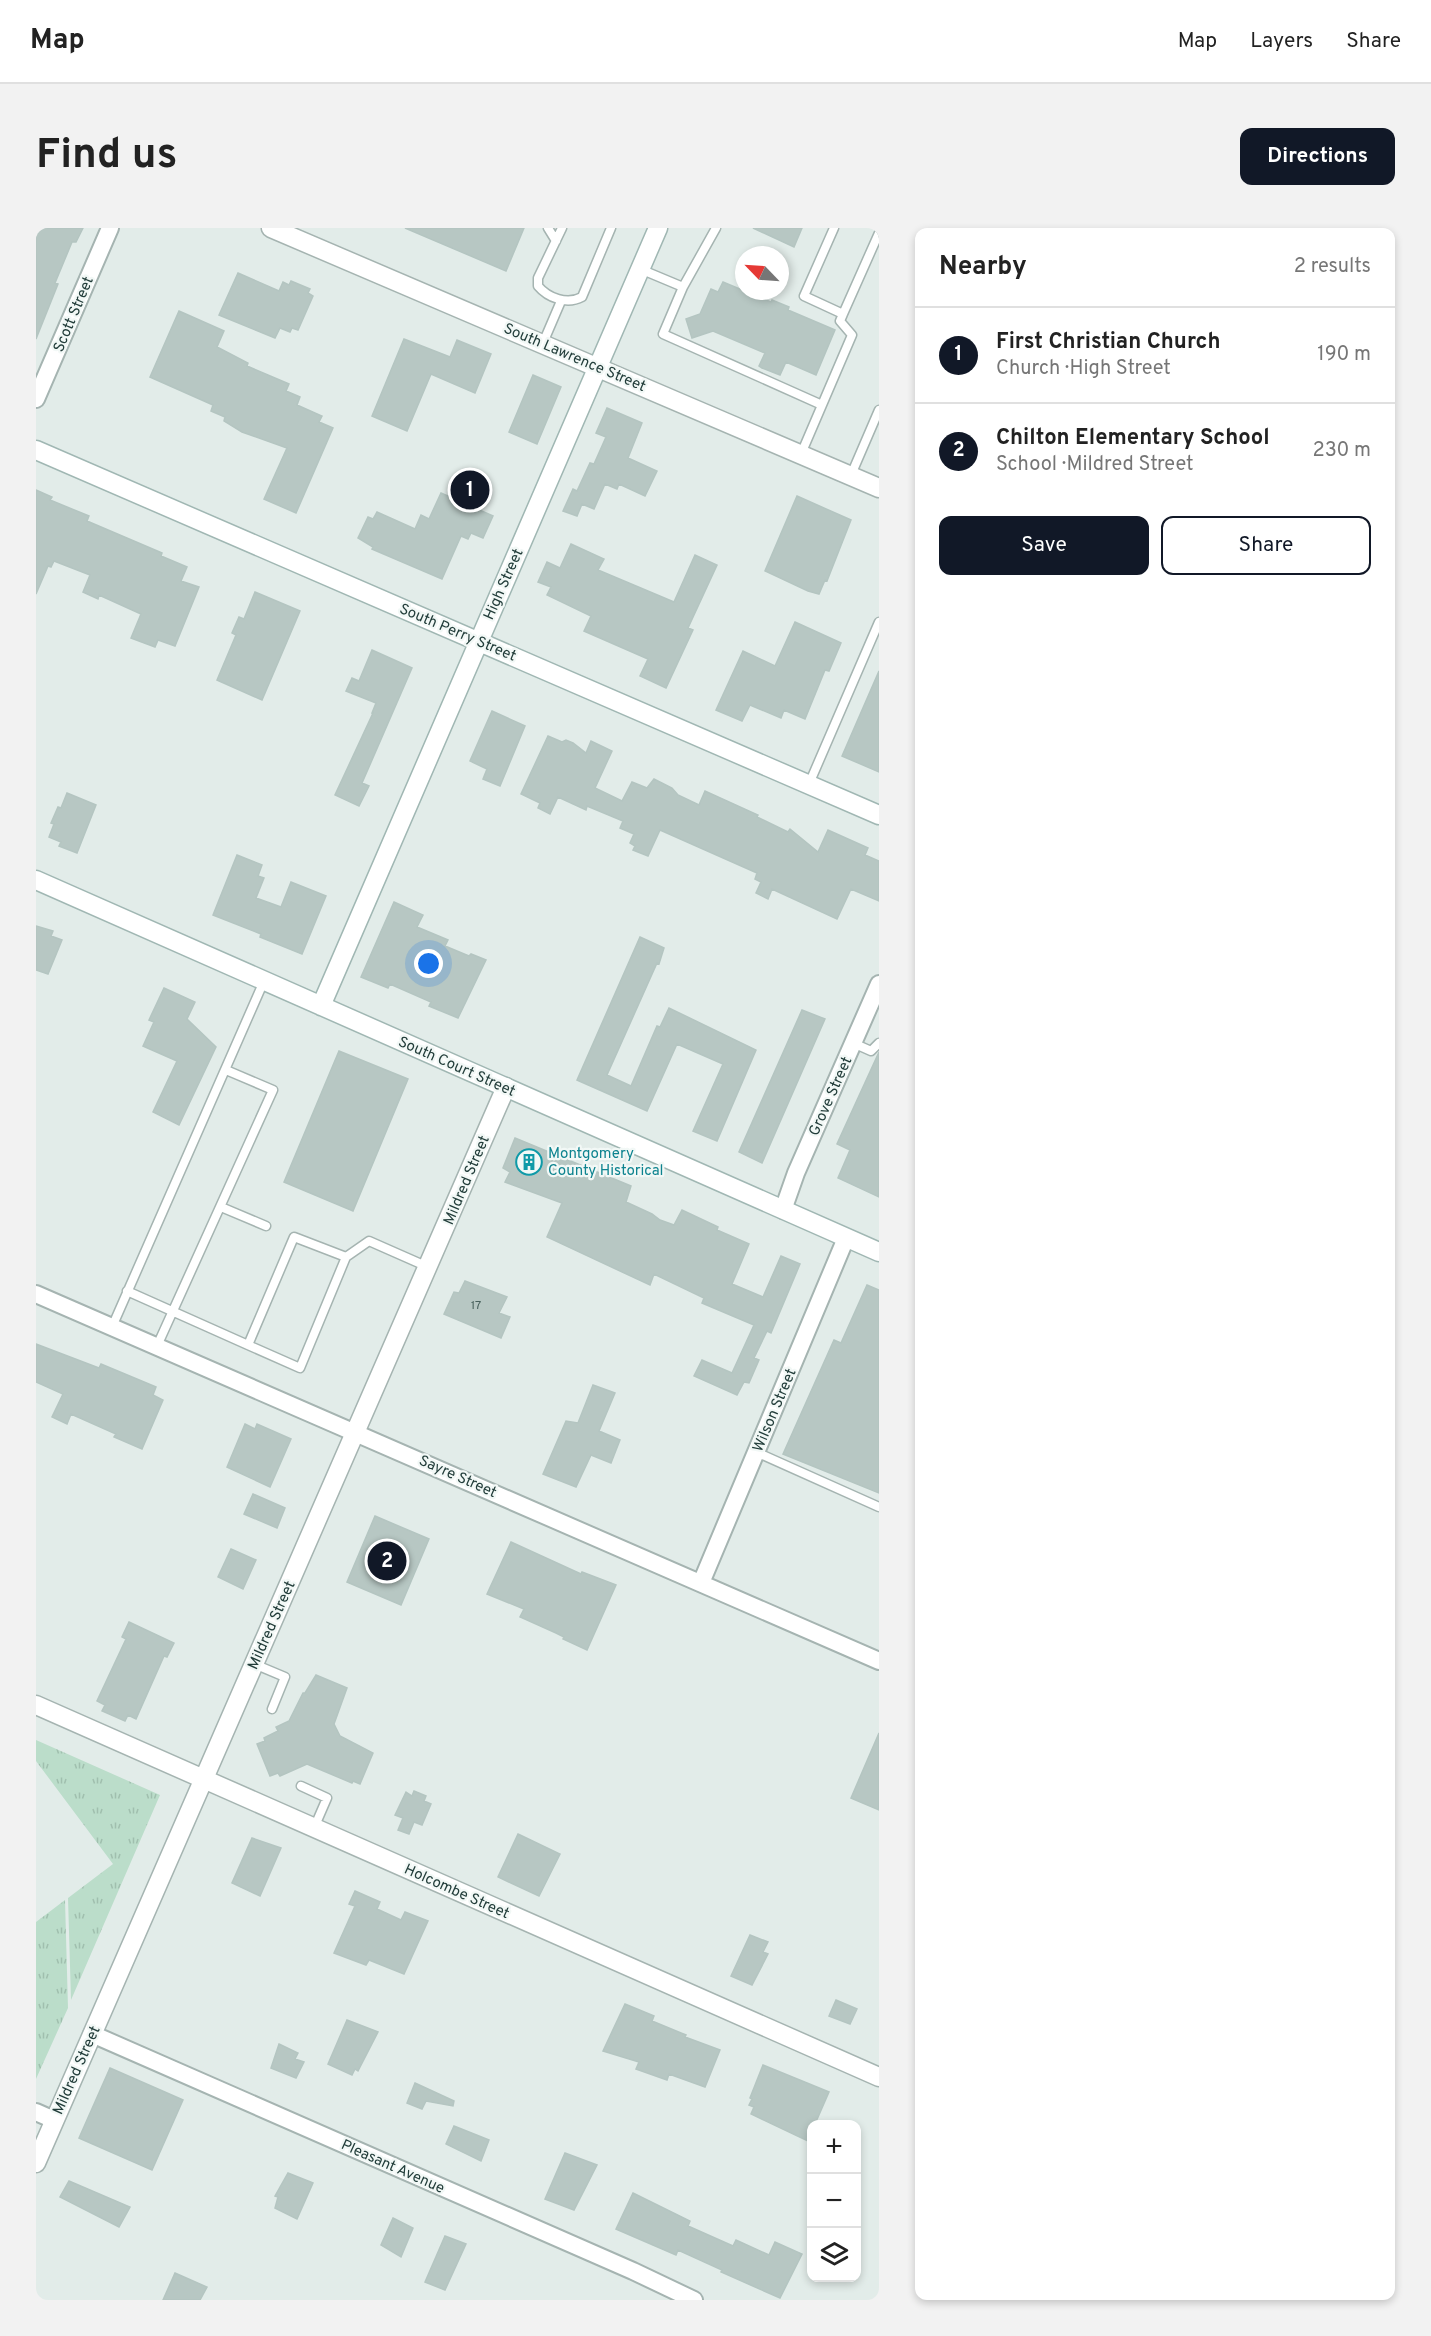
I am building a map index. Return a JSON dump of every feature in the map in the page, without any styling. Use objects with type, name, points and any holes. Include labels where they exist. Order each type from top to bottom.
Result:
[{"type":"street","name":"Scott Street","points":[[36,399],[110,228]]},
{"type":"street","name":"South Lawrence Street","points":[[271,228],[879,488]]},
{"type":"street","name":"High Street","points":[[321,1006],[658,228]]},
{"type":"street","name":"South Perry Street","points":[[36,450],[879,815]]},
{"type":"street","name":"South Court Street","points":[[36,880],[879,1252]]},
{"type":"street","name":"Grove Street","points":[[783,1210],[796,1173],[879,984]]},
{"type":"street","name":"Mildred Street","points":[[36,2163],[506,1087]]},
{"type":"street","name":"Wilson Street","points":[[701,1583],[846,1238]]},
{"type":"street","name":"Sayre Street","points":[[36,1294],[356,1431],[879,1661]]},
{"type":"street","name":"Holcombe Street","points":[[36,1705],[879,2077]]},
{"type":"street","name":"Pleasant Avenue","points":[[92,2034],[694,2300]]},
{"type":"street","points":[[36,2112],[54,2120]]},
{"type":"lane","points":[[548,228],[556,241]]},
{"type":"lane","points":[[561,228],[538,278],[538,286],[543,292],[561,301],[576,300],[582,297],[611,228]]},
{"type":"lane","points":[[716,228],[683,287],[663,334],[822,405]]},
{"type":"lane","points":[[834,228],[804,296],[843,314]]},
{"type":"lane","points":[[801,454],[852,335],[840,321],[879,233]]},
{"type":"lane","points":[[640,269],[683,287]]},
{"type":"lane","points":[[543,343],[561,301]]},
{"type":"lane","points":[[851,475],[879,410]]},
{"type":"lane","points":[[809,784],[879,622]]},
{"type":"lane","points":[[868,646],[879,651]]},
{"type":"lane","points":[[112,1327],[264,980]]},
{"type":"lane","points":[[853,1042],[871,1051],[879,1042]]},
{"type":"lane","points":[[157,1346],[273,1090],[226,1070]]},
{"type":"lane","points":[[221,1207],[266,1226]]},
{"type":"lane","points":[[248,1345],[294,1237],[346,1257]]},
{"type":"lane","points":[[128,1292],[300,1368],[346,1257],[369,1241],[428,1267]]},
{"type":"lane","points":[[756,1452],[879,1507]]},
{"type":"lane","points":[[254,1664],[285,1677],[272,1709]]},
{"type":"lane","points":[[302,1786],[327,1798],[314,1828]]},
{"type":"green space","points":[[36,1740],[160,1795],[71,2000],[68,1898],[113,1864],[36,1761]]},
{"type":"green space","points":[[65,1900],[68,2008],[36,2079],[36,1922]]},
{"type":"building","points":[[36,228],[83,228],[76,242],[72,242],[36,339]]},
{"type":"building","points":[[405,228],[524,228],[506,271]]},
{"type":"building","points":[[753,228],[802,228],[794,247]]},
{"type":"building","points":[[238,273],[279,291],[283,282],[289,285],[291,281],[310,289],[308,293],[313,296],[298,330],[292,328],[290,332],[280,328],[275,338],[219,315]]},
{"type":"building","points":[[723,282],[735,287],[735,300],[771,302],[772,300],[789,307],[788,310],[835,330],[816,375],[786,362],[780,375],[762,368],[759,366],[765,353],[713,331],[692,338],[686,319],[700,314],[711,289],[718,292]]},
{"type":"building","points":[[179,311],[224,331],[217,347],[248,363],[247,366],[289,384],[286,391],[300,397],[297,405],[322,416],[319,422],[333,428],[296,513],[264,499],[287,448],[242,432],[224,421],[225,417],[211,411],[213,405],[150,377]]},
{"type":"building","points":[[404,339],[450,357],[457,340],[491,354],[475,393],[431,374],[407,431],[372,416]]},
{"type":"building","points":[[533,375],[561,387],[537,444],[509,432]]},
{"type":"building","points":[[607,408],[642,423],[628,458],[657,471],[645,496],[619,484],[617,489],[605,484],[594,509],[582,504],[577,516],[563,511],[573,489],[577,491],[590,463],[594,464],[606,437],[596,433]]},
{"type":"building","points":[[36,490],[52,497],[50,500],[89,516],[87,521],[162,553],[161,556],[187,567],[181,581],[199,587],[175,646],[158,640],[155,647],[131,638],[141,614],[99,595],[98,599],[83,592],[90,575],[54,561],[51,567],[48,566],[36,594]]},
{"type":"building","points":[[441,493],[493,516],[483,538],[471,533],[468,539],[461,536],[442,579],[372,549],[373,547],[358,538],[368,517],[373,519],[377,512],[415,529],[421,515],[429,519]]},
{"type":"building","points":[[797,496],[851,520],[827,581],[825,580],[819,594],[765,571]]},
{"type":"building","points":[[571,544],[604,559],[598,570],[674,602],[695,555],[717,565],[688,628],[693,630],[666,688],[640,676],[648,659],[584,631],[591,616],[547,595],[551,587],[538,582],[547,562],[560,568]]},
{"type":"building","points":[[255,592],[300,611],[262,700],[217,680],[236,635],[232,633],[239,617],[244,619]]},
{"type":"building","points":[[795,622],[841,643],[829,671],[825,670],[805,719],[784,710],[781,718],[750,705],[742,721],[716,710],[743,651],[775,666]]},
{"type":"building","points":[[372,650],[412,668],[362,783],[369,786],[359,806],[335,795],[376,703],[346,691],[352,678],[359,681]]},
{"type":"building","points":[[879,671],[879,772],[842,756]]},
{"type":"building","points":[[492,711],[525,726],[500,786],[483,779],[487,769],[470,761]]},
{"type":"building","points":[[548,736],[562,742],[566,740],[573,743],[586,753],[591,741],[612,751],[595,788],[622,801],[632,782],[647,788],[654,779],[672,788],[678,795],[699,805],[705,791],[758,815],[757,817],[788,832],[790,829],[818,852],[828,830],[868,848],[865,855],[879,861],[879,901],[851,889],[837,919],[772,889],[768,899],[756,893],[761,882],[755,879],[757,873],[660,830],[648,856],[633,850],[635,846],[630,843],[634,834],[620,828],[623,821],[587,806],[586,810],[558,797],[550,814],[538,808],[540,803],[521,794]]},
{"type":"building","points":[[67,793],[96,805],[77,853],[59,846],[61,842],[49,837],[54,824],[51,823]]},
{"type":"building","points":[[237,855],[262,865],[258,876],[264,878],[256,898],[281,907],[291,882],[326,896],[302,954],[260,937],[261,934],[213,915]]},
{"type":"building","points":[[394,902],[423,915],[417,927],[448,940],[445,946],[486,960],[458,1018],[429,1006],[431,1002],[390,984],[388,988],[361,977]]},
{"type":"building","points":[[36,926],[53,931],[51,936],[62,940],[48,974],[36,970]]},
{"type":"building","points":[[640,937],[664,948],[659,964],[657,963],[607,1075],[631,1086],[657,1026],[660,1027],[669,1008],[756,1050],[717,1141],[693,1131],[723,1064],[677,1044],[647,1111],[577,1080]]},
{"type":"building","points":[[164,988],[195,1002],[187,1019],[216,1047],[179,1125],[153,1112],[177,1061],[143,1046],[154,1022],[149,1020]]},
{"type":"building","points":[[802,1010],[825,1019],[762,1163],[739,1152]]},
{"type":"building","points":[[339,1051],[408,1079],[353,1211],[284,1182]]},
{"type":"building","points":[[879,1052],[879,1197],[838,1178],[850,1150],[837,1144]]},
{"type":"building","points":[[515,1138],[631,1186],[626,1202],[660,1220],[674,1225],[682,1210],[718,1227],[717,1230],[749,1244],[732,1284],[763,1297],[781,1256],[800,1264],[771,1333],[767,1331],[754,1358],[759,1360],[749,1383],[744,1382],[737,1395],[694,1376],[702,1360],[732,1373],[754,1325],[702,1303],[704,1298],[654,1274],[650,1285],[547,1237],[562,1203],[505,1182],[510,1172],[503,1168]]},
{"type":"building","points":[[465,1281],[507,1297],[499,1313],[510,1317],[501,1338],[444,1314],[454,1292],[459,1293]]},
{"type":"building","points":[[867,1285],[879,1290],[879,1493],[783,1454],[834,1340],[841,1343]]},
{"type":"building","points":[[36,1344],[99,1368],[101,1364],[156,1387],[153,1395],[163,1400],[142,1449],[114,1437],[116,1434],[71,1414],[67,1424],[52,1417],[63,1394],[36,1382]]},
{"type":"building","points":[[593,1385],[615,1393],[599,1431],[620,1440],[611,1463],[591,1455],[576,1487],[543,1474],[566,1421],[578,1423]]},
{"type":"building","points":[[245,1424],[255,1429],[257,1424],[291,1439],[270,1487],[227,1467]]},
{"type":"building","points":[[253,1494],[285,1508],[277,1528],[244,1514]]},
{"type":"building","points":[[375,1516],[429,1539],[401,1605],[347,1582]]},
{"type":"building","points":[[511,1542],[581,1574],[582,1572],[616,1585],[587,1650],[520,1617],[524,1609],[487,1594]]},
{"type":"building","points":[[231,1549],[256,1560],[243,1589],[218,1577]]},
{"type":"building","points":[[129,1622],[174,1643],[167,1657],[164,1656],[136,1719],[128,1715],[125,1721],[102,1711],[105,1705],[97,1701],[126,1639],[122,1637]]},
{"type":"building","points":[[316,1675],[347,1688],[334,1724],[340,1736],[373,1753],[360,1784],[353,1781],[352,1783],[307,1764],[280,1776],[278,1773],[270,1776],[257,1744],[278,1731],[276,1727],[289,1721],[303,1693]]},
{"type":"building","points":[[879,1733],[879,1810],[851,1798]]},
{"type":"building","points":[[414,1791],[426,1796],[424,1801],[431,1804],[422,1825],[414,1822],[409,1834],[398,1830],[403,1818],[395,1815],[406,1792],[412,1796]]},
{"type":"building","points":[[518,1834],[560,1854],[539,1896],[498,1877]]},
{"type":"building","points":[[252,1838],[281,1848],[260,1896],[232,1883]]},
{"type":"building","points":[[355,1891],[380,1902],[377,1909],[401,1920],[405,1912],[428,1921],[404,1974],[369,1960],[366,1965],[334,1953],[355,1906],[349,1904]]},
{"type":"building","points":[[750,1935],[768,1942],[763,1952],[768,1954],[752,1985],[731,1976]]},
{"type":"building","points":[[836,2000],[857,2009],[850,2024],[829,2016]]},
{"type":"building","points":[[625,2004],[654,2016],[652,2021],[686,2035],[685,2037],[720,2050],[705,2087],[669,2074],[667,2080],[636,2069],[639,2062],[603,2051]]},
{"type":"building","points":[[347,2020],[378,2032],[358,2071],[355,2069],[352,2075],[328,2064]]},
{"type":"building","points":[[279,2044],[298,2053],[295,2059],[304,2062],[296,2078],[271,2068]]},
{"type":"building","points":[[763,2065],[829,2092],[817,2120],[807,2120],[807,2141],[751,2114],[754,2107],[749,2105],[752,2099],[750,2098]]},
{"type":"building","points":[[110,2068],[183,2100],[152,2170],[79,2138]]},
{"type":"building","points":[[415,2083],[454,2101],[453,2106],[426,2101],[422,2109],[407,2103]]},
{"type":"building","points":[[454,2126],[489,2140],[481,2161],[446,2144]]},
{"type":"building","points":[[565,2153],[597,2165],[574,2210],[545,2199]]},
{"type":"building","points":[[288,2173],[313,2183],[297,2219],[275,2208],[278,2197],[275,2196]]},
{"type":"building","points":[[69,2181],[130,2207],[119,2227],[60,2197]]},
{"type":"building","points":[[633,2193],[690,2221],[688,2226],[733,2246],[736,2240],[769,2255],[775,2242],[802,2254],[780,2298],[678,2250],[676,2255],[616,2229]]},
{"type":"building","points":[[393,2218],[413,2228],[401,2257],[381,2245]]},
{"type":"building","points":[[445,2236],[466,2244],[445,2290],[425,2282]]},
{"type":"building","points":[[175,2273],[207,2287],[200,2300],[163,2300]]},
{"type":"place","name":"First Christian Church","points":[[470,490]]},
{"type":"place","name":"Montgomery County Historical","points":[[529,1162]]},
{"type":"place","name":"Chilton Elementary School","points":[[387,1561]]}]
